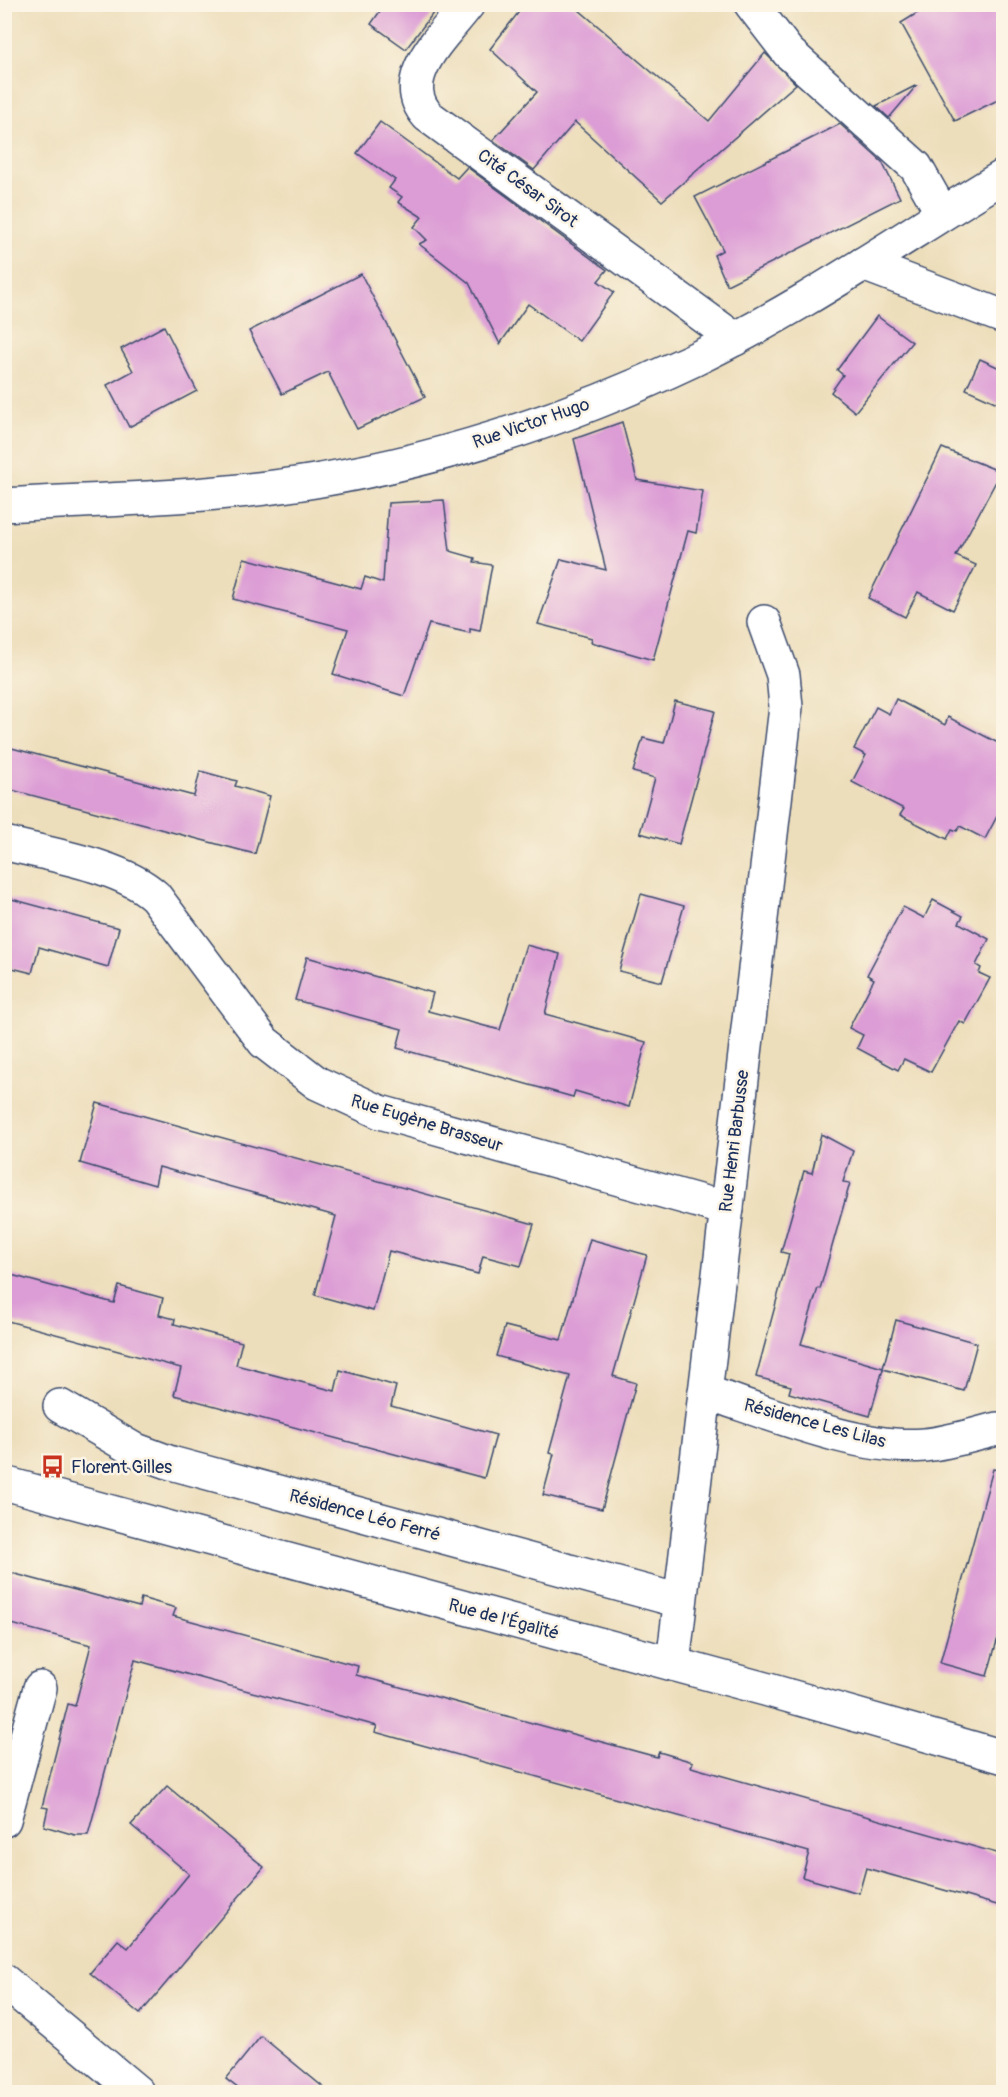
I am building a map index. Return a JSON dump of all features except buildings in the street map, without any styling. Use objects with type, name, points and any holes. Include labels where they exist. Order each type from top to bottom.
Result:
[{"type":"street","name":"Cité César Sirot","points":[[468,4],[420,66],[414,92],[419,105],[428,116],[735,339]]},
{"type":"street","points":[[751,4],[788,52],[916,167],[942,213]]},
{"type":"street","name":"Rue Victor Hugo","points":[[4,505],[239,490],[357,473],[486,439],[562,414],[653,378],[735,339],[863,264],[1004,176]]},
{"type":"street","points":[[863,264],[1004,317]]},
{"type":"street","name":"Rue Henri Barbusse","points":[[673,1664],[786,707],[783,675],[764,622]]},
{"type":"street","name":"Rue Eugène Brasseur","points":[[4,843],[123,875],[145,887],[156,896],[264,1042],[296,1069],[339,1095],[380,1112],[727,1209]]},
{"type":"street","name":"Résidence Les Lilas","points":[[705,1392],[822,1429],[901,1446],[926,1445],[997,1429]]},
{"type":"street","name":"Résidence Léo Ferré","points":[[60,1406],[133,1449],[171,1463],[680,1601]]},
{"type":"street","name":"Rue de l'Égalité","points":[[4,1483],[673,1664],[1004,1757]]},
{"type":"street","points":[[4,1820],[40,1688]]},
{"type":"street","points":[[4,1981],[137,2092]]},
{"type":"place","name":"Florent Gilles","points":[[53,1467]]}]
